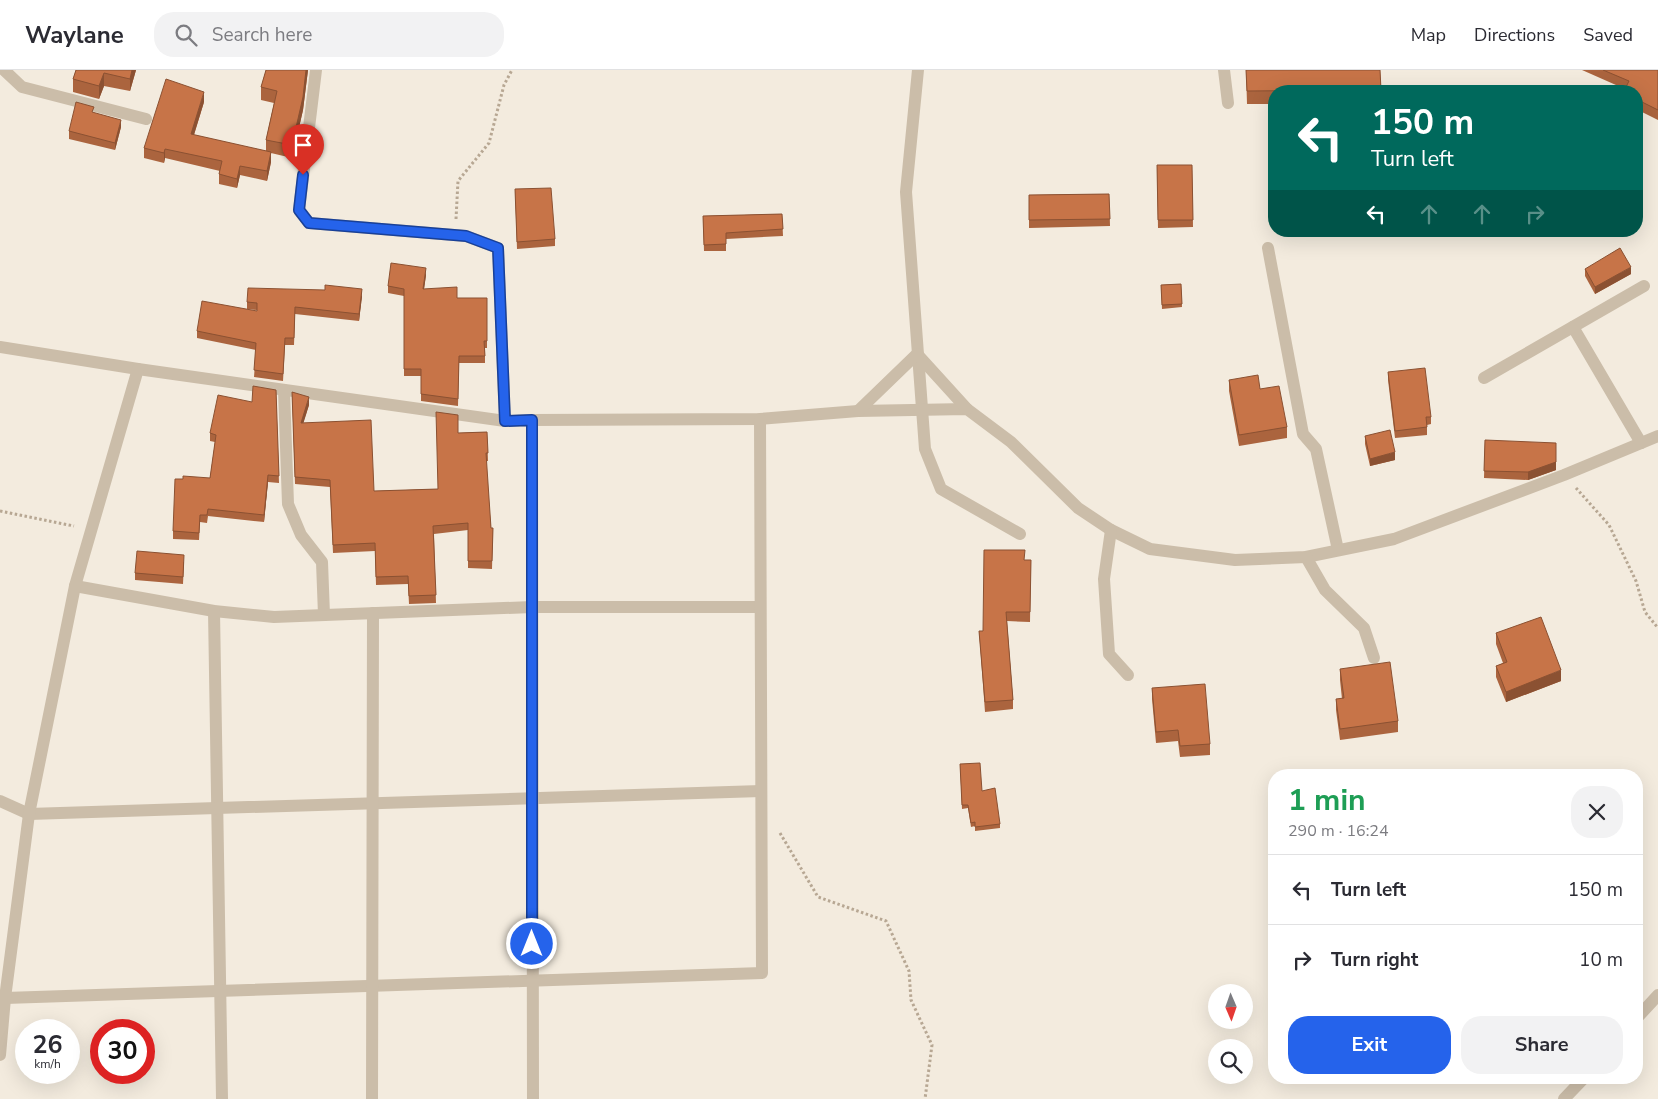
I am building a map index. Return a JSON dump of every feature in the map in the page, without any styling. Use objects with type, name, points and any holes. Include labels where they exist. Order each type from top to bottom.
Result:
[{"type":"street","points":[[4,70],[22,87],[146,119]]},
{"type":"street","points":[[316,70],[299,210],[309,223],[466,236],[498,248],[505,421]]},
{"type":"street","points":[[918,70],[906,192],[925,449],[941,489],[1020,534]]},
{"type":"street","points":[[1224,70],[1228,103]]},
{"type":"street","points":[[1268,248],[1303,434],[1316,449],[1338,550]]},
{"type":"street","points":[[1484,378],[1644,286]]},
{"type":"street","points":[[1573,327],[1641,443]]},
{"type":"street","points":[[0,347],[138,369],[505,421],[760,419],[858,411],[967,408]]},
{"type":"street","points":[[917,354],[967,408],[1011,442],[1078,508],[1111,530],[1150,549],[1235,560],[1306,557],[1394,539],[1564,475],[1658,436]]},
{"type":"street","points":[[858,411],[917,354]]},
{"type":"street","points":[[0,1055],[5,998],[29,814],[75,586],[138,369]]},
{"type":"street","points":[[284,390],[288,504],[301,535],[322,562],[324,615]]},
{"type":"street","points":[[5,998],[762,973],[760,419]]},
{"type":"street","points":[[532,420],[533,1099]]},
{"type":"street","points":[[1111,530],[1104,579],[1109,654],[1128,675]]},
{"type":"street","points":[[1306,557],[1325,590],[1364,628],[1374,658]]},
{"type":"street","points":[[75,586],[214,611],[274,617],[532,607],[760,607]]},
{"type":"street","points":[[214,611],[222,1099]]},
{"type":"street","points":[[372,1099],[373,613]]},
{"type":"street","points":[[0,801],[29,814],[761,790]]},
{"type":"street","points":[[1643,1011],[1658,995]]},
{"type":"street","points":[[1569,1097],[1579,1084]]},
{"type":"path","points":[[455,235],[458,180],[489,142],[504,85],[512,70]]},
{"type":"path","points":[[1564,475],[1609,525],[1636,581],[1645,612],[1658,628]]},
{"type":"path","points":[[0,511],[91,530]]},
{"type":"path","points":[[761,819],[776,826],[818,897],[886,921],[909,971],[911,1000],[932,1045],[926,1099]]},
{"type":"building","points":[[76,70],[132,70],[130,79],[104,73],[99,86],[73,79]]},
{"type":"building","points":[[266,70],[306,70],[303,97],[292,145],[266,140],[277,91],[261,87]]},
{"type":"building","points":[[1246,70],[1380,70],[1381,85],[1268,85],[1268,91],[1247,91]]},
{"type":"building","points":[[1603,70],[1658,70],[1658,110],[1643,102],[1643,85],[1627,85],[1629,81]]},
{"type":"building","points":[[166,79],[204,92],[191,134],[271,152],[267,171],[240,166],[237,179],[219,174],[222,161],[165,149],[164,153],[144,148]]},
{"type":"building","points":[[76,102],[94,107],[92,112],[121,120],[115,143],[69,131]]},
{"type":"building","points":[[1157,165],[1192,165],[1193,220],[1158,220]]},
{"type":"building","points":[[551,188],[555,239],[517,242],[515,189]]},
{"type":"building","points":[[1109,194],[1110,219],[1029,220],[1029,195]]},
{"type":"building","points":[[782,214],[783,229],[726,233],[726,244],[704,245],[703,216]]},
{"type":"building","points":[[1620,248],[1631,267],[1595,287],[1585,269]]},
{"type":"building","points":[[391,263],[426,268],[423,289],[457,287],[457,298],[487,298],[487,341],[484,341],[485,356],[459,356],[458,399],[421,394],[421,369],[404,369],[404,289],[388,286]]},
{"type":"building","points":[[1181,284],[1182,304],[1162,305],[1161,285]]},
{"type":"building","points":[[325,285],[362,289],[359,314],[295,307],[294,338],[285,338],[283,374],[254,370],[256,343],[197,331],[202,301],[257,311],[257,303],[247,302],[248,288],[325,290]]},
{"type":"building","points":[[1425,368],[1431,417],[1426,417],[1427,427],[1395,431],[1388,372]]},
{"type":"building","points":[[1258,375],[1260,389],[1279,386],[1287,427],[1239,435],[1229,380]]},
{"type":"building","points":[[253,386],[276,390],[279,476],[268,475],[264,515],[208,509],[207,515],[200,515],[199,533],[173,531],[175,479],[183,479],[183,476],[210,478],[216,435],[210,433],[218,395],[252,402]]},
{"type":"building","points":[[292,392],[309,397],[301,423],[371,420],[374,491],[438,489],[436,412],[458,415],[458,433],[487,432],[488,453],[486,453],[491,528],[493,528],[492,561],[468,561],[468,523],[433,526],[436,595],[409,596],[408,576],[376,577],[375,543],[333,545],[330,480],[295,477]]},
{"type":"building","points":[[1390,430],[1395,452],[1370,459],[1365,436]]},
{"type":"building","points":[[1485,440],[1556,443],[1556,462],[1528,472],[1484,471]]},
{"type":"building","points":[[984,550],[1025,550],[1024,560],[1031,560],[1030,612],[1006,612],[1013,700],[985,702],[979,631],[983,631]]},
{"type":"building","points":[[137,551],[184,555],[183,577],[135,573]]},
{"type":"building","points":[[1541,617],[1561,670],[1506,692],[1496,666],[1507,662],[1496,633]]},
{"type":"building","points":[[1390,662],[1398,721],[1340,729],[1336,699],[1344,698],[1340,669]]},
{"type":"building","points":[[1205,684],[1210,744],[1180,746],[1178,730],[1156,732],[1152,688]]},
{"type":"building","points":[[980,763],[982,791],[995,788],[1000,824],[975,827],[975,822],[971,823],[968,805],[962,805],[960,764]]},
{"type":"route","points":[[303,175],[299,210],[309,223],[466,236],[498,248],[505,421],[532,420],[532,944]]}]
